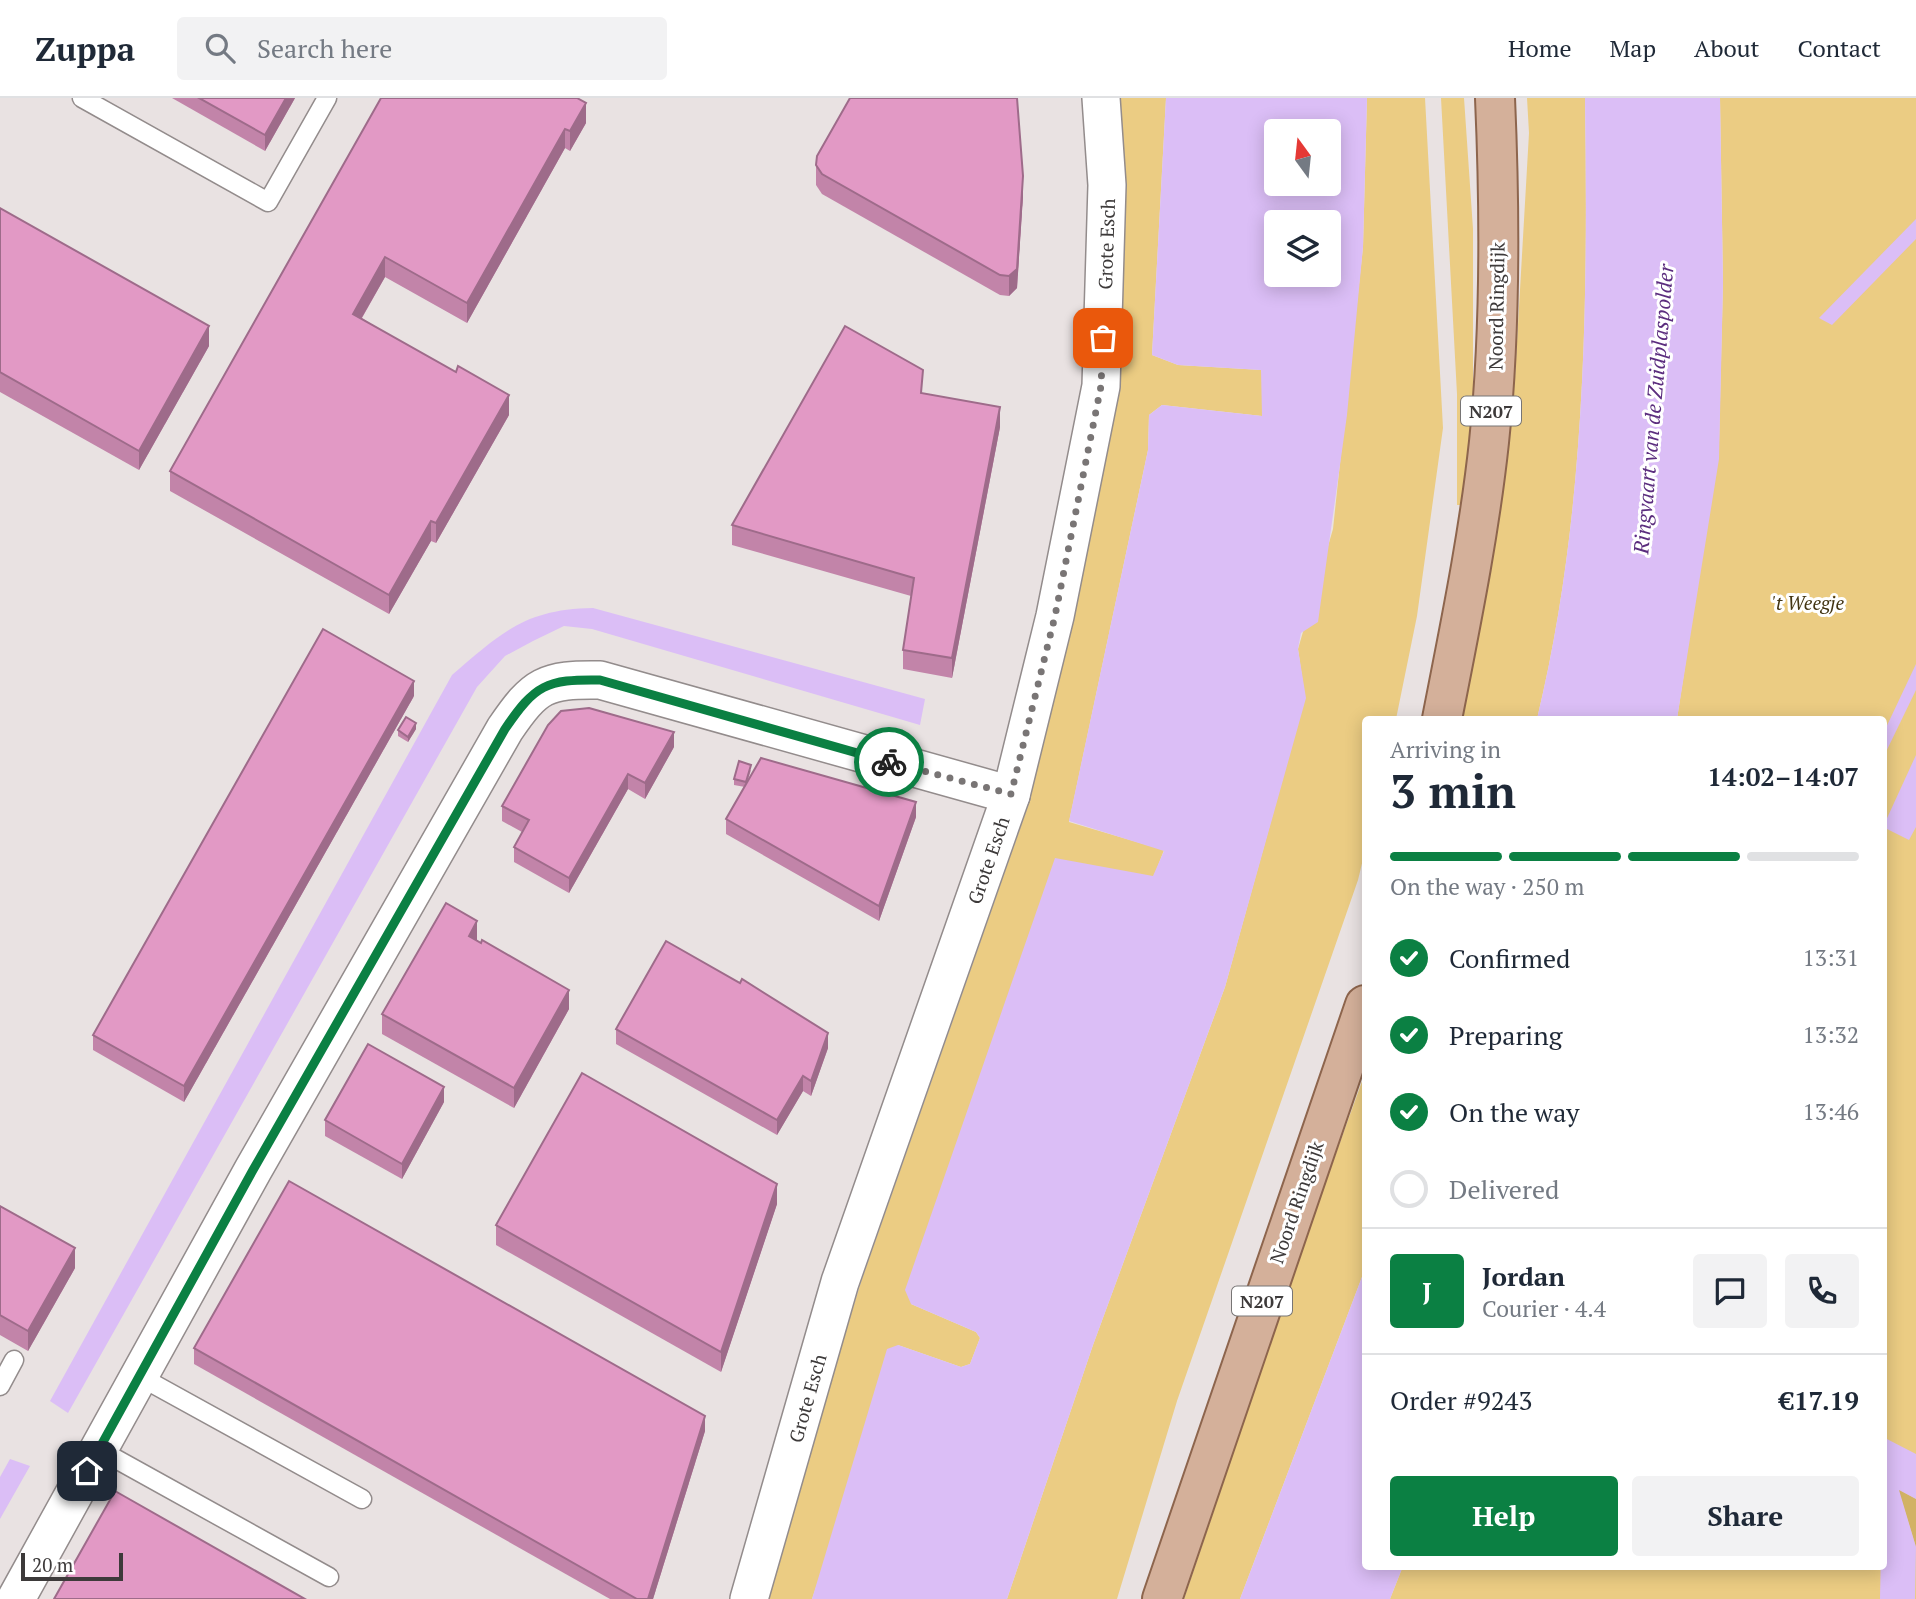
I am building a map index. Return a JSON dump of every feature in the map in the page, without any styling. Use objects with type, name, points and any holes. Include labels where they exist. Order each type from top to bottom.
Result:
[{"type":"main road","name":"Noord Ringdijk","points":[[1443,716],[1469,584],[1490,429],[1497,246],[1494,98]]},
{"type":"main road","name":"Noord Ringdijk","points":[[1162,1599],[1362,1014]]},
{"type":"street","name":"Grote Esch","points":[[749,1599],[840,1282],[1011,794],[1055,616],[1101,386],[1107,185],[1101,98]]},
{"type":"street","points":[[16,1599],[253,1170],[505,729],[523,703],[539,688],[567,680],[600,680],[1011,794]]},
{"type":"lane","points":[[82,98],[268,202],[327,98]]},
{"type":"lane","points":[[0,1386],[14,1360]]},
{"type":"lane","points":[[139,1376],[362,1499]]},
{"type":"lane","points":[[99,1449],[329,1577]]},
{"type":"green space","points":[[1119,98],[1166,98],[1152,355],[1178,365],[1262,370],[1262,416],[1162,405],[1149,415],[1148,450],[1069,822],[1164,850],[1154,876],[911,1304],[976,1332],[980,1338],[970,1364],[961,1367],[898,1345],[812,1599],[762,1599],[862,1279],[1028,806],[1099,483],[1122,271],[1126,196]]},
{"type":"green space","points":[[1367,98],[1425,98],[1443,428],[1417,616],[1397,716],[1362,716],[1362,863],[1358,880],[1177,1401],[1117,1599],[1007,1599],[1093,1345],[1225,987],[1305,698],[1298,649],[1333,529],[1363,247]]},
{"type":"green space","points":[[1441,98],[1464,98],[1473,229],[1473,399],[1464,505],[1457,505],[1457,394]]},
{"type":"green space","points":[[1527,98],[1585,98],[1584,332],[1575,488],[1566,566],[1538,716],[1462,716],[1515,377],[1529,133]]},
{"type":"green space","name":"'t Weegje","points":[[1720,98],[1916,98],[1916,1599],[1390,1599],[1401,1570],[1887,1570],[1887,716],[1677,716],[1719,443],[1723,283]]},
{"type":"green space","points":[[1362,1081],[1362,1277],[1240,1599],[1184,1599],[1312,1220]]},
{"type":"shaded area","points":[[1898,1489],[1916,1499],[1916,1547]]},
{"type":"water","points":[[1166,98],[1367,98],[1363,247],[1347,415],[1318,622],[1301,633],[1298,649],[1306,698],[1225,987],[1093,1345],[1007,1599],[812,1599],[887,1349],[898,1345],[961,1367],[970,1364],[980,1338],[976,1332],[911,1304],[905,1290],[1055,858],[1153,876],[1164,851],[1069,821],[1148,450],[1149,415],[1162,405],[1262,416],[1261,370],[1178,365],[1152,355]]},
{"type":"water","name":"Ringvaart van de Zuidplaspolder","points":[[1585,98],[1720,98],[1723,283],[1719,459],[1677,716],[1538,716],[1566,566],[1575,488],[1586,254]]},
{"type":"water","points":[[1916,219],[1916,239],[1832,325],[1819,318]]},
{"type":"water","points":[[593,608],[925,699],[920,725],[592,629],[564,626],[505,656],[477,687],[68,1413],[50,1401],[452,675],[515,626],[549,613]]},
{"type":"water","points":[[1916,664],[1916,690],[1887,750],[1887,726]]},
{"type":"water","points":[[1916,755],[1916,827],[1909,840],[1887,829],[1887,818]]},
{"type":"water","points":[[1362,1277],[1362,1570],[1401,1570],[1390,1599],[1240,1599]]},
{"type":"water","points":[[1887,1439],[1916,1454],[1916,1499],[1899,1490],[1916,1547],[1915,1599],[1880,1599],[1881,1570],[1887,1570]]},
{"type":"water","points":[[10,1459],[30,1466],[0,1519],[0,1477]]},
{"type":"building","points":[[199,98],[286,98],[265,135]]},
{"type":"building","points":[[381,98],[577,98],[586,103],[570,131],[565,129],[467,303],[385,257],[353,314],[456,372],[458,366],[509,395],[436,523],[431,521],[389,595],[170,471]]},
{"type":"building","points":[[850,98],[1017,98],[1023,176],[1017,269],[1009,276],[1000,275],[822,174],[816,165],[817,156]]},
{"type":"building","points":[[0,208],[209,326],[139,451],[0,372]]},
{"type":"building","points":[[845,326],[923,370],[921,393],[1000,407],[952,658],[903,650],[914,578],[732,525]]},
{"type":"building","points":[[323,629],[414,681],[184,1086],[93,1035]]},
{"type":"building","points":[[589,708],[674,732],[645,783],[628,774],[569,878],[514,847],[529,820],[502,806],[548,725],[561,711]]},
{"type":"building","points":[[406,717],[416,723],[408,737],[398,730]]},
{"type":"building","points":[[761,758],[916,802],[879,906],[726,819]]},
{"type":"building","points":[[739,761],[751,765],[746,782],[734,779]]},
{"type":"building","points":[[446,903],[477,921],[469,936],[481,943],[482,940],[569,990],[514,1088],[382,1014]]},
{"type":"building","points":[[666,941],[740,983],[742,979],[828,1033],[811,1081],[803,1076],[777,1120],[616,1029]]},
{"type":"building","points":[[368,1044],[444,1087],[402,1164],[325,1120]]},
{"type":"building","points":[[582,1073],[777,1184],[721,1352],[496,1225]]},
{"type":"building","points":[[289,1181],[705,1416],[648,1599],[637,1599],[194,1348]]},
{"type":"building","points":[[0,1206],[75,1248],[28,1331],[0,1315]]},
{"type":"building","points":[[115,1491],[305,1599],[54,1599]]},
{"type":"way so far","points":[[889,762],[1011,794],[1055,616],[1101,386],[1103,338]]},
{"type":"route","points":[[87,1471],[253,1170],[505,729],[523,703],[539,688],[567,680],[600,680],[889,762]]}]
